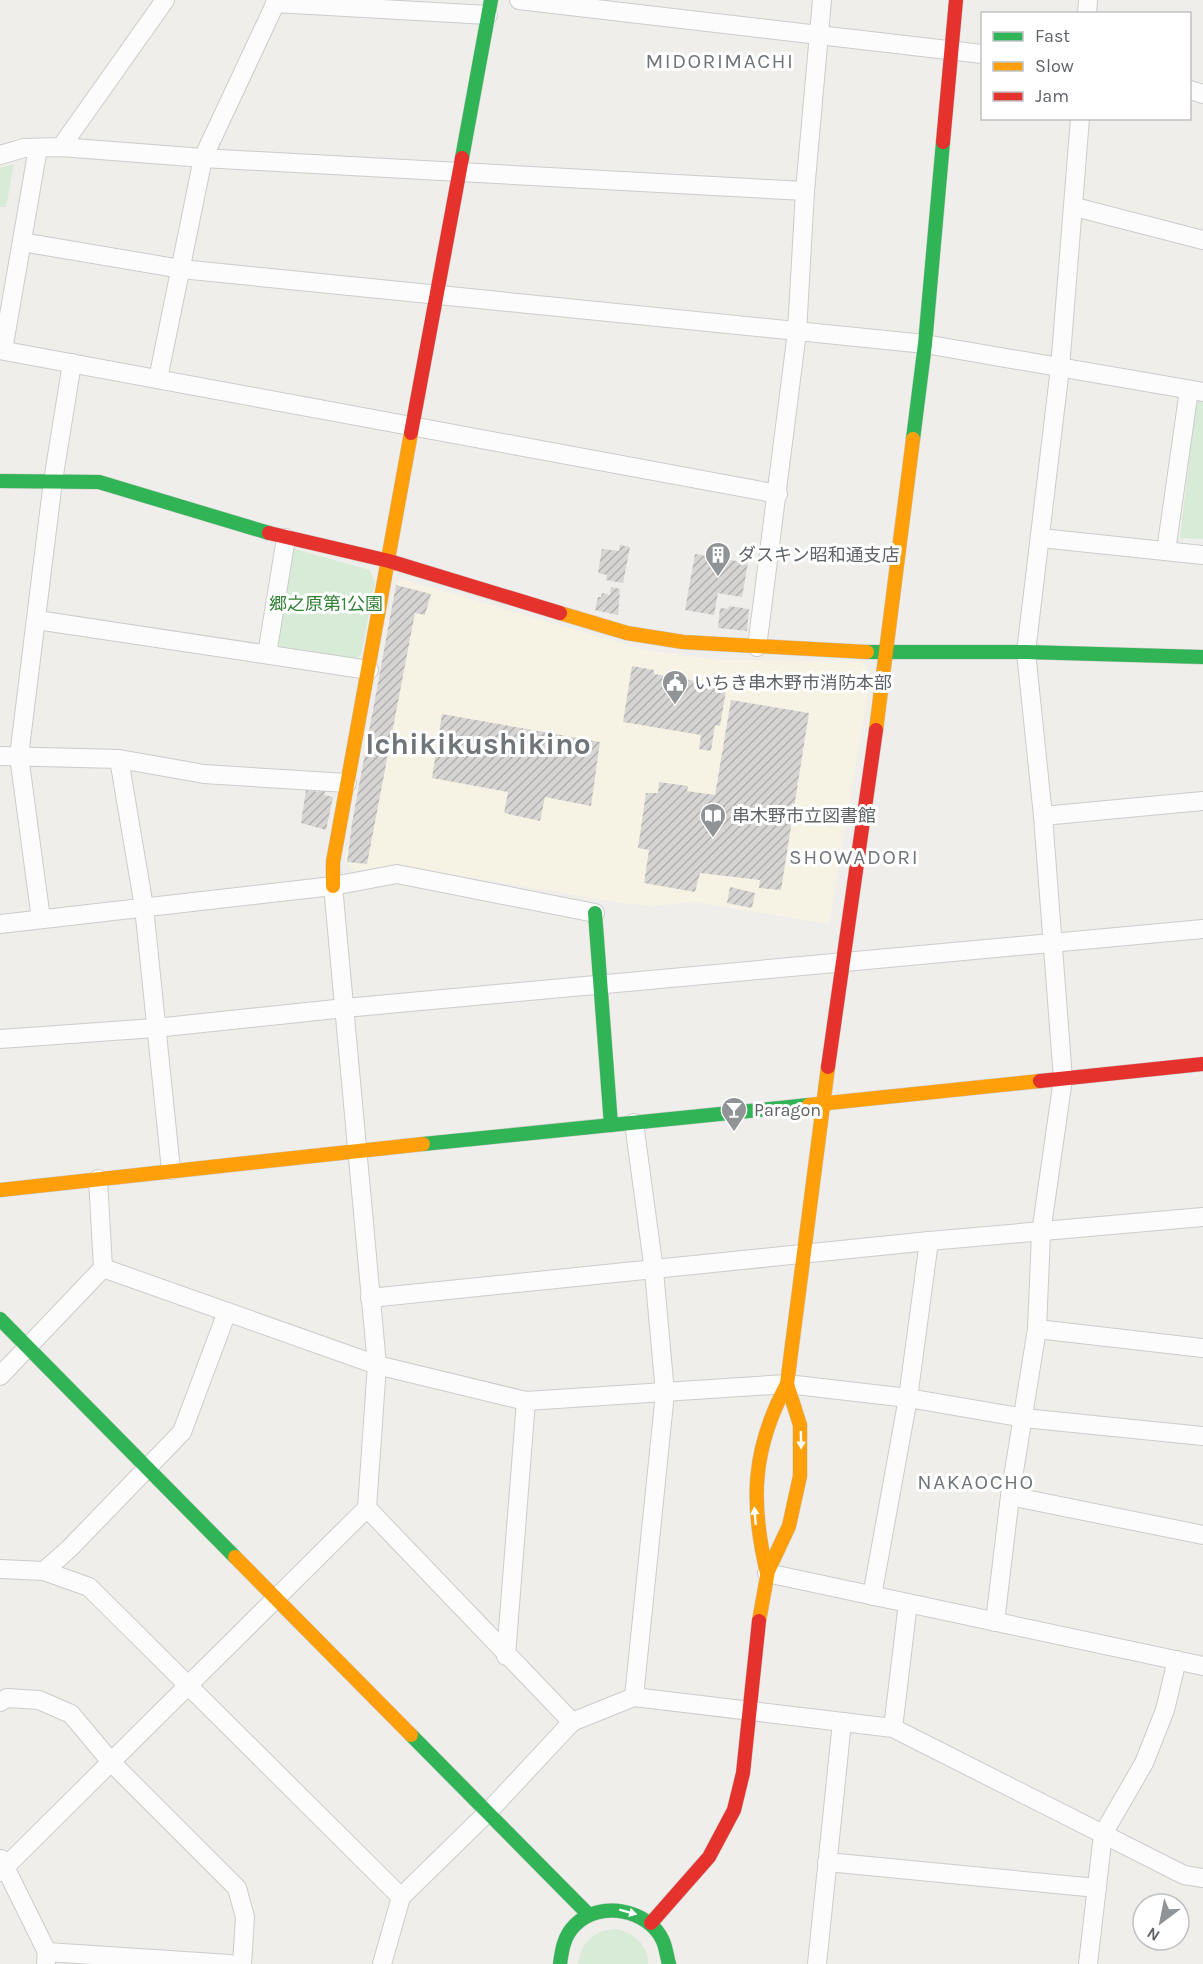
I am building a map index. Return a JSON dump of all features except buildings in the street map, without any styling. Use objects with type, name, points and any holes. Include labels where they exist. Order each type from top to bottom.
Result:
[{"type":"street","points":[[61,147],[165,0]]},
{"type":"street","points":[[519,0],[981,54]]},
{"type":"street","points":[[757,647],[797,332],[805,191],[822,0]]},
{"type":"street","points":[[767,1574],[757,1536],[753,1492],[771,1410],[787,1384],[841,962],[887,653],[925,344],[956,0]]},
{"type":"street","points":[[158,379],[203,158],[276,1],[490,7],[333,862],[333,886],[356,1152],[377,1365],[367,1508],[112,1763],[2,1866],[46,1958],[230,1964]]},
{"type":"street","points":[[995,1622],[1010,1496],[1037,1329],[1041,1233],[1063,1079],[1043,816],[1026,652],[1060,368],[1075,207],[1080,120]]},
{"type":"street","points":[[0,155],[38,148],[61,147],[203,158],[805,191]]},
{"type":"street","points":[[38,148],[2,350],[778,494]]},
{"type":"street","points":[[1075,207],[1203,240]]},
{"type":"street","points":[[22,242],[181,268],[925,344],[1196,391],[1166,551]]},
{"type":"street","points":[[41,919],[19,756],[53,481],[72,363]]},
{"type":"street","points":[[0,481],[99,482],[286,538],[389,561],[627,633],[683,642],[887,653],[1026,652],[1203,657]]},
{"type":"street","points":[[267,654],[286,538]]},
{"type":"street","points":[[1041,538],[1203,555]]},
{"type":"street","points":[[37,620],[369,670]]},
{"type":"street","points":[[0,756],[119,759],[204,774],[347,783]]},
{"type":"street","points":[[119,759],[144,907],[171,1170]]},
{"type":"street","points":[[1043,816],[1203,801]]},
{"type":"street","points":[[0,924],[333,886],[397,874],[595,913],[611,1125]]},
{"type":"street","points":[[0,1039],[155,1028],[345,1008],[1203,929]]},
{"type":"street","points":[[0,1190],[171,1170],[1203,1064]]},
{"type":"street","points":[[634,1123],[654,1270],[665,1393],[634,1697]]},
{"type":"street","points":[[0,1376],[103,1268],[98,1179]]},
{"type":"street","points":[[370,1298],[929,1241],[1041,1233],[1203,1217]]},
{"type":"street","points":[[872,1596],[908,1398],[929,1241]]},
{"type":"street","points":[[103,1268],[377,1365],[526,1401],[787,1384],[908,1398],[1024,1418],[1203,1436]]},
{"type":"street","points":[[44,1571],[69,1549],[182,1432],[226,1312]]},
{"type":"street","points":[[0,1319],[489,1811],[589,1915]]},
{"type":"street","points":[[1037,1329],[1203,1348]]},
{"type":"street","points":[[651,1923],[685,1889],[716,1848],[734,1809],[744,1767],[748,1711],[767,1574],[787,1532],[800,1470],[802,1437],[798,1407],[787,1384]]},
{"type":"street","points":[[506,1656],[526,1401]]},
{"type":"street","points":[[1010,1496],[1203,1535]]},
{"type":"street","points":[[367,1508],[506,1656],[572,1722]]},
{"type":"street","points":[[0,1569],[44,1571],[89,1587],[188,1688],[401,1897]]},
{"type":"street","points":[[767,1574],[1203,1666]]},
{"type":"street","points":[[893,1728],[908,1603]]},
{"type":"street","points":[[1088,1964],[1103,1834],[1144,1763],[1165,1710],[1177,1660]]},
{"type":"street","points":[[382,1964],[401,1897],[489,1811],[572,1722],[634,1697],[893,1728],[1184,1875],[1203,1878]]},
{"type":"street","points":[[0,1702],[7,1698],[39,1700],[71,1714],[112,1763],[237,1888],[245,1917],[242,1964]]},
{"type":"street","points":[[817,1964],[842,1722]]},
{"type":"street","points":[[827,1862],[1097,1888]]},
{"type":"street","points":[[560,1964],[564,1942],[574,1927],[589,1915],[615,1909],[628,1911],[651,1923],[662,1936],[669,1964]]},
{"type":"shaded area","points":[[402,579],[645,650],[721,660],[862,661],[871,674],[829,924],[694,902],[653,906],[621,903],[400,865],[354,871],[345,860],[396,582]]},
{"type":"green space","points":[[14,164],[6,207],[0,207],[0,168]]},
{"type":"green space","points":[[1197,393],[1203,394],[1203,539],[1180,538]]},
{"type":"green space","name":"郷之原第1公園","points":[[295,549],[370,570],[375,583],[361,655],[354,660],[283,649],[276,642],[289,554]]},
{"type":"green space","points":[[616,1929],[629,1933],[639,1940],[646,1951],[648,1964],[578,1964],[582,1949],[590,1939],[601,1932]]},
{"type":"traffic: fast","points":[[462,158],[491,0]]},
{"type":"traffic: fast","points":[[913,439],[925,344],[943,142]]},
{"type":"traffic: fast","points":[[0,481],[99,482],[269,533]]},
{"type":"traffic: fast","points":[[867,652],[1026,652],[1203,657]]},
{"type":"traffic: fast","points":[[595,913],[611,1125]]},
{"type":"traffic: fast","points":[[423,1144],[809,1105]]},
{"type":"traffic: fast","points":[[0,1319],[235,1557]]},
{"type":"traffic: fast","points":[[411,1735],[589,1915]]},
{"type":"traffic: fast","points":[[560,1964],[566,1938],[571,1929],[585,1917],[597,1912],[610,1911],[635,1915],[647,1921],[663,1941],[669,1964]]},
{"type":"traffic: slow","points":[[333,886],[333,862],[411,433]]},
{"type":"traffic: slow","points":[[876,730],[913,439]]},
{"type":"traffic: slow","points":[[560,613],[627,633],[683,642],[867,652]]},
{"type":"traffic: slow","points":[[767,1573],[758,1523],[757,1476],[767,1431],[787,1384],[828,1067]]},
{"type":"traffic: slow","points":[[809,1105],[1040,1081]]},
{"type":"traffic: slow","points":[[0,1190],[423,1144]]},
{"type":"traffic: slow","points":[[759,1621],[768,1571],[789,1526],[800,1476],[800,1425],[787,1384]]},
{"type":"traffic: slow","points":[[235,1557],[411,1735]]},
{"type":"traffic: jam","points":[[943,142],[956,0]]},
{"type":"traffic: jam","points":[[411,433],[462,158]]},
{"type":"traffic: jam","points":[[269,533],[389,561],[560,613]]},
{"type":"traffic: jam","points":[[828,1067],[876,730]]},
{"type":"traffic: jam","points":[[1040,1081],[1203,1064]]},
{"type":"traffic: jam","points":[[651,1923],[709,1857],[734,1810],[743,1773],[759,1621]]},
{"type":"place","name":"ダスキン昭和通支店","points":[[718,578]]},
{"type":"place","name":"いちき串木野市消防本部","points":[[675,706]]},
{"type":"place","name":"串木野市立図書館","points":[[713,839]]},
{"type":"place","name":"Paragon","points":[[734,1133]]},
{"type":"district","name":"MIDORIMACHI","points":[[720,61]]},
{"type":"district","name":"Ichikikushikino","points":[[478,744]]},
{"type":"district","name":"SHOWADORI","points":[[854,857]]},
{"type":"district","name":"NAKAOCHO","points":[[976,1482]]}]
